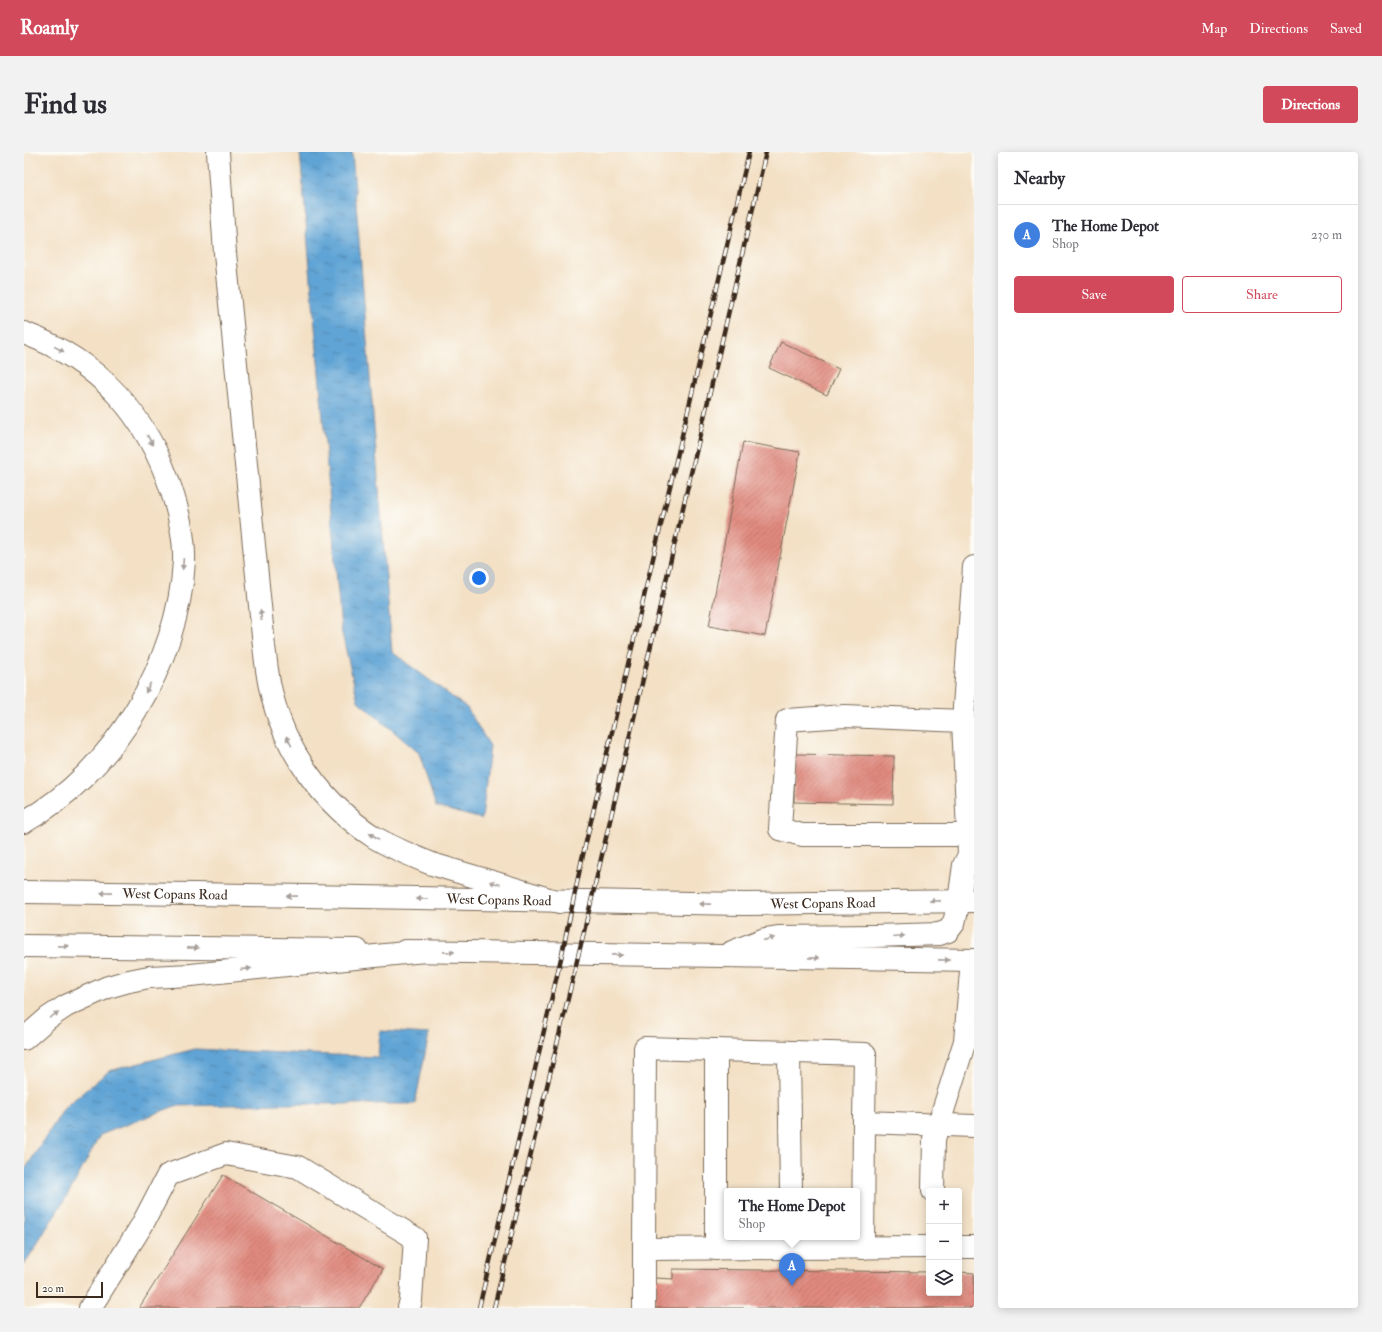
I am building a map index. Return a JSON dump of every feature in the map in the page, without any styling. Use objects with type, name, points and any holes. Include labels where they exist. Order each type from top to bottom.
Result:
[{"type":"main road","points":[[218,152],[225,253],[264,646],[271,691],[277,713],[286,736],[306,770],[331,803],[373,836],[411,856],[432,864],[559,902]]},
{"type":"main road","points":[[24,333],[60,349],[79,361],[117,394],[134,415],[155,451],[168,479],[181,525],[184,561],[177,606],[164,653],[155,676],[132,718],[118,738],[85,775],[51,804],[24,822]]},
{"type":"main road","points":[[719,957],[765,939],[778,937],[939,934],[948,931],[954,923],[967,901],[964,865],[970,848],[964,721],[974,567]]},
{"type":"main road","points":[[964,721],[845,716],[788,720],[780,829],[802,835],[970,848]]},
{"type":"main road","name":"West Copans Road","points":[[24,892],[744,904],[967,901]]},
{"type":"main road","points":[[24,946],[973,960],[965,1041],[934,1139],[933,1188]]},
{"type":"main road","points":[[24,1039],[48,1018],[66,1006],[108,987],[129,981],[149,977],[191,975],[424,951]]},
{"type":"main road","points":[[644,1308],[645,1048],[865,1054],[863,1248]]},
{"type":"main road","points":[[716,1050],[716,1249]]},
{"type":"main road","points":[[789,1052],[790,1188]]},
{"type":"main road","points":[[864,1122],[974,1126]]},
{"type":"main road","points":[[90,1308],[142,1225],[168,1175],[226,1154],[298,1167],[415,1238],[411,1300],[409,1308]]},
{"type":"main road","points":[[644,1249],[716,1249],[791,1243],[863,1248],[926,1247]]},
{"type":"main road","points":[[962,1248],[974,1248]]},
{"type":"water","points":[[300,152],[352,152],[392,652],[467,708],[490,746],[482,819],[436,807],[419,753],[358,701],[341,629]]},
{"type":"water","points":[[380,1031],[429,1034],[415,1104],[175,1106],[100,1135],[74,1184],[24,1265],[24,1171],[65,1107],[109,1071],[195,1049],[378,1057]]},
{"type":"building","points":[[781,342],[839,369],[827,395],[769,368]]},
{"type":"building","points":[[743,442],[800,452],[765,636],[709,626]]},
{"type":"building","points":[[795,754],[894,756],[893,804],[794,802]]},
{"type":"building","points":[[223,1175],[383,1269],[359,1308],[139,1308]]},
{"type":"building","points":[[673,1269],[926,1272],[926,1296],[962,1296],[962,1272],[974,1273],[974,1308],[655,1308],[655,1278],[673,1279]]},
{"type":"railway","points":[[479,1308],[562,954],[582,859],[749,152]]},
{"type":"railway","points":[[494,1308],[591,902],[766,152]]},
{"type":"place","name":"The Home Depot","points":[[792,1286]]}]
